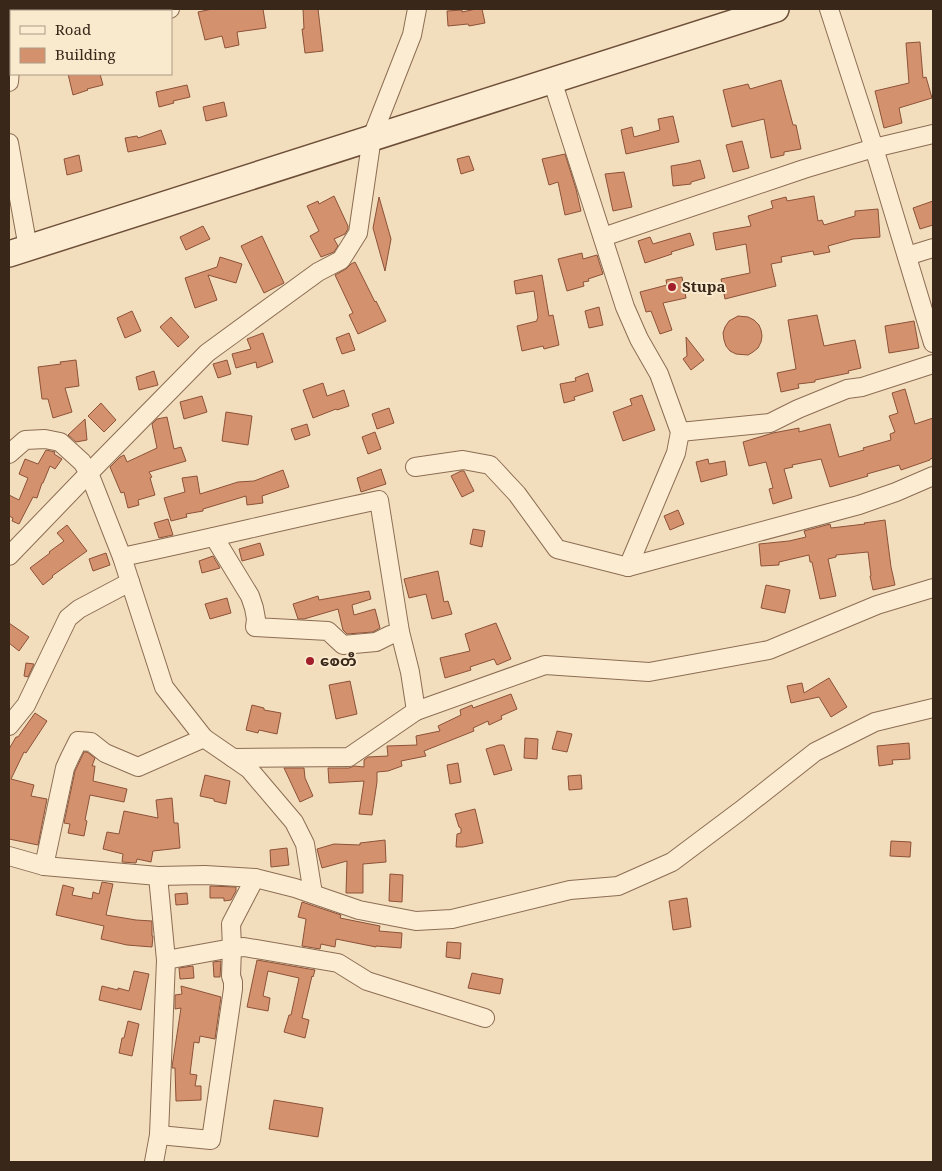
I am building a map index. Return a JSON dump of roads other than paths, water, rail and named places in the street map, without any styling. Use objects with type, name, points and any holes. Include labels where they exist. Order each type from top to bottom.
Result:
[{"type":"main road","points":[[18,251],[776,9]]},
{"type":"street","points":[[9,556],[207,353],[318,272],[340,260],[358,233],[372,137],[412,36],[417,9]]},
{"type":"street","points":[[828,9],[874,148],[933,343]]},
{"type":"street","points":[[9,82],[10,68]]},
{"type":"street","points":[[552,80],[625,307],[639,339],[660,374],[680,432],[676,452],[628,567]]},
{"type":"street","points":[[603,237],[804,169],[874,148],[933,134]]},
{"type":"street","points":[[9,143],[18,251]]},
{"type":"street","points":[[906,256],[933,248]]},
{"type":"street","points":[[680,432],[770,423],[847,389],[862,387],[933,364]]},
{"type":"street","points":[[9,454],[25,440],[45,439],[60,442],[82,462],[89,473],[122,557],[164,687],[204,738],[248,769],[294,822],[305,844],[313,894]]},
{"type":"street","points":[[415,467],[462,460],[490,465],[517,494],[557,549],[628,567],[859,504],[896,492],[933,476]]},
{"type":"street","points":[[122,557],[379,500],[400,632],[410,672],[416,711]]},
{"type":"street","points":[[214,537],[250,596],[256,619],[255,627],[328,631],[343,645],[376,642],[400,632]]},
{"type":"street","points":[[9,726],[26,705],[68,618],[79,609],[130,582]]},
{"type":"street","points":[[233,758],[349,757],[416,711],[545,665],[649,672],[769,650],[877,605],[933,588]]},
{"type":"street","points":[[9,856],[44,866],[158,876],[205,875],[255,878],[313,894],[359,910],[416,921],[452,919],[570,890],[618,886],[672,862],[815,752],[875,722],[933,708]]},
{"type":"street","points":[[44,866],[65,768],[78,742],[91,742],[105,753],[138,767],[204,738]]},
{"type":"street","points":[[154,1162],[159,1135],[166,960],[158,876]]},
{"type":"street","points":[[159,1135],[211,1140],[233,989],[231,924],[255,878]]},
{"type":"street","points":[[166,960],[244,947],[338,963],[367,981],[485,1018]]},
{"type":"place","name":"Stupa","points":[[672,287]]},
{"type":"place","name":"စေတီ","points":[[310,661]]}]
